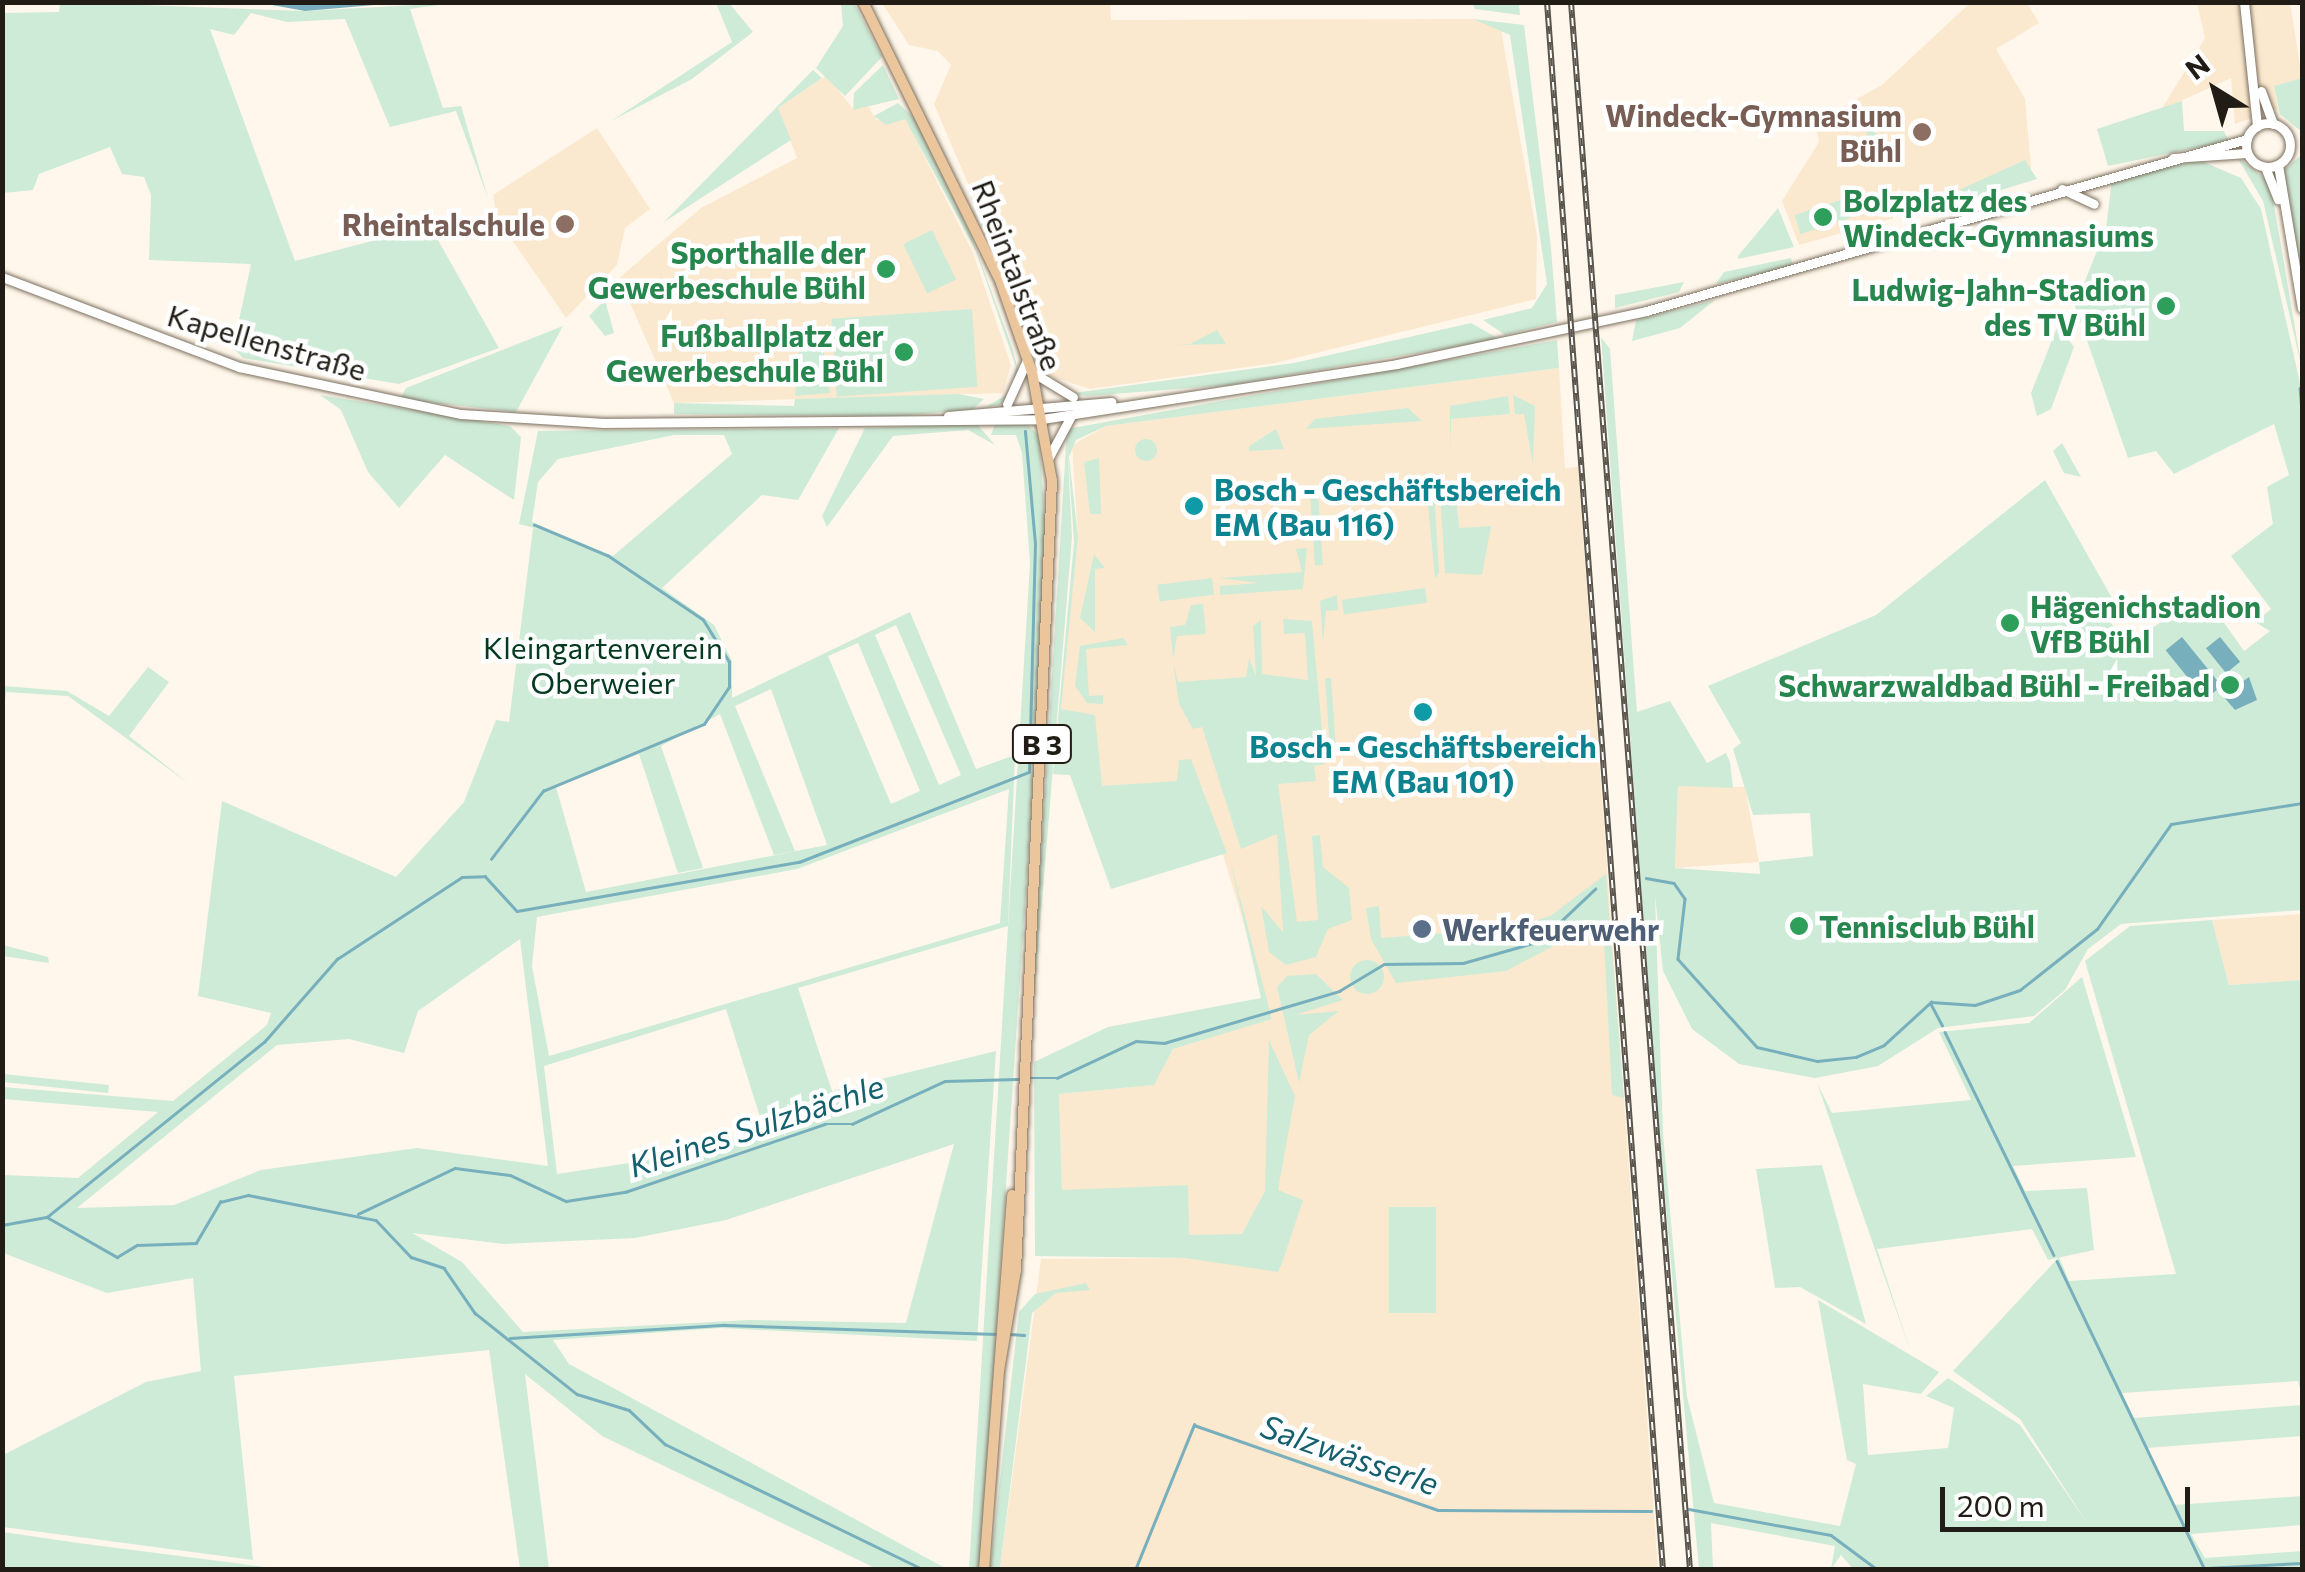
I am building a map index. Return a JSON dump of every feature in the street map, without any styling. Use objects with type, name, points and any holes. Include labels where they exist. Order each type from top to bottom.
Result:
[{"type":"main road","name":"Rheintalstraße","points":[[863,2],[958,187],[1028,358],[1049,457],[1055,546],[1015,1184],[984,1570]]},
{"type":"street","points":[[2244,2],[2257,79],[2257,126],[2247,139],[2247,153]]},
{"type":"street","points":[[2257,79],[2273,124],[2290,139],[2302,142]]},
{"type":"street","points":[[2257,126],[2273,124]]},
{"type":"street","points":[[938,418],[1042,418],[1072,414],[1118,403],[1575,328],[2060,188],[2247,139]]},
{"type":"street","points":[[2290,139],[2290,152]]},
{"type":"street","points":[[2264,168],[2278,165],[2290,152],[2302,151]]},
{"type":"street","points":[[2170,158],[2247,153],[2264,168],[2282,211]]},
{"type":"street","points":[[2278,165],[2282,211],[2302,308]]},
{"type":"street","points":[[2060,188],[2094,204]]},
{"type":"street","name":"Kapellenstraße","points":[[2,277],[297,384],[528,420],[938,418]]},
{"type":"street","points":[[1006,405],[1028,358]]},
{"type":"street","points":[[1032,372],[1080,400]]},
{"type":"street","points":[[938,418],[1039,402],[1118,403]]},
{"type":"street","points":[[1049,457],[1072,414]]},
{"type":"shaded area","points":[[1110,2],[1111,20],[1473,19],[1501,29],[1537,236],[1536,299],[1275,363],[1090,389],[1050,376],[934,104],[951,65],[938,51],[909,45],[882,3]]},
{"type":"shaded area","name":"Windeck-Gymnasium Bühl","points":[[1970,3],[2027,3],[2039,23],[1996,49],[2025,99],[2032,179],[1799,245],[1782,201],[1819,142],[1815,122],[1882,85]]},
{"type":"shaded area","points":[[2197,3],[2290,3],[2302,78],[2274,86],[2278,109],[2235,124],[2231,78],[2161,110],[2205,38]]},
{"type":"shaded area","points":[[827,75],[853,109],[865,102],[877,120],[905,118],[973,253],[1011,365],[1003,393],[674,403],[619,278],[701,208],[797,158],[778,108]]},
{"type":"shaded area","name":"Rheintalschule","points":[[597,128],[650,209],[625,228],[617,265],[566,318],[497,218],[493,195]]},
{"type":"shaded area","points":[[1559,368],[1565,468],[1578,467],[1658,1569],[1000,1570],[1041,1259],[1184,1258],[1187,1185],[1062,1191],[1059,1094],[1153,1085],[1173,1049],[1272,1018],[1203,788],[1077,794],[1070,775],[1053,774],[1078,537],[1072,445],[1106,426]]},
{"type":"shaded area","points":[[1678,786],[1745,787],[1759,862],[1675,868]]},
{"type":"shaded area","points":[[2302,914],[2302,980],[2229,985],[2212,920]]},
{"type":"green space","points":[[60,2],[305,11],[452,3],[410,9],[443,108],[461,106],[488,198],[456,111],[390,127],[345,19],[287,22],[251,13],[234,35],[210,29],[295,261],[430,226],[499,348],[399,384],[243,358],[233,348],[251,264],[149,260],[151,195],[144,177],[122,174],[110,147],[39,174],[33,190],[3,193],[2,13],[59,12]]},
{"type":"green space","points":[[716,3],[729,3],[753,32],[692,79],[611,121],[732,42]]},
{"type":"green space","points":[[841,3],[854,3],[882,57],[845,96],[816,68],[843,26]]},
{"type":"green space","points":[[1472,3],[1519,3],[1520,15],[1475,9]]},
{"type":"green space","points":[[1473,19],[1524,25],[1551,248],[1557,322],[1505,335],[1483,320],[1532,308],[1547,284],[1510,35]]},
{"type":"green space","points":[[883,65],[899,99],[853,110],[854,93]]},
{"type":"green space","points":[[813,70],[822,78],[778,108],[791,140],[664,222]]},
{"type":"green space","points":[[2302,78],[2302,132],[2280,114],[2274,86]]},
{"type":"green space","points":[[2182,101],[2184,131],[2224,131],[2229,141],[2108,166],[2097,129]]},
{"type":"green space","points":[[898,103],[915,119],[970,233],[1012,347],[1018,370],[1018,383],[1009,399],[999,405],[986,407],[1011,392],[1016,367],[976,251],[905,119],[886,125],[874,116]]},
{"type":"green space","points":[[1860,108],[1882,144],[1877,147],[1852,113]]},
{"type":"green space","points":[[2300,156],[2302,173],[2302,287],[2282,172]]},
{"type":"green space","points":[[2237,157],[2266,179],[2273,199],[2302,369],[2263,201]]},
{"type":"green space","points":[[2025,160],[2037,179],[1965,201],[1961,189]]},
{"type":"green space","points":[[2199,160],[2241,178],[2261,209],[2302,392],[2302,910],[2121,924],[2088,949],[2065,990],[2034,1016],[1938,1028],[1878,1066],[1815,1078],[1739,1064],[1692,1029],[1663,971],[1655,895],[1663,1134],[1687,1397],[1714,1503],[1840,1526],[1856,1464],[1847,1460],[1818,1300],[1939,1372],[1921,1394],[1863,1384],[1868,1455],[1948,1448],[1954,1408],[1926,1396],[1948,1378],[2020,1425],[2087,1523],[2020,1419],[1953,1371],[2059,1257],[2069,1281],[2176,1274],[2085,961],[2130,926],[2212,920],[2229,985],[2302,980],[2302,1396],[2298,1381],[2122,1393],[2134,1418],[2302,1405],[2302,1436],[2147,1448],[2174,1505],[2302,1496],[2302,1525],[2191,1534],[2205,1558],[2302,1551],[2302,1569],[1854,1570],[1841,1555],[1831,1569],[1835,1546],[1711,1523],[1713,1569],[1699,1569],[1659,1133],[1601,337],[1610,349],[1637,712],[1670,701],[1707,763],[1726,753],[1730,762],[1733,788],[1678,786],[1675,868],[1760,874],[1759,862],[1813,856],[1810,813],[1753,815],[1733,749],[1741,743],[1708,686],[1876,615],[2045,480],[2112,598],[2099,608],[2127,643],[2196,601],[2208,600],[2244,651],[2270,631],[2255,622],[2271,609],[2231,556],[2273,524],[2267,487],[2289,475],[2274,424],[2174,474],[2156,451],[2128,458],[2075,306],[2106,228],[2112,180]]},
{"type":"green space","points":[[967,189],[1019,295],[1046,376],[1040,372]]},
{"type":"green space","name":"Bolzplatz des Windeck-Gymnasiums","points":[[1844,199],[1850,218],[1801,234],[1795,215]]},
{"type":"green space","points":[[1778,208],[1794,247],[1738,259],[1738,256]]},
{"type":"green space","points":[[932,230],[956,279],[927,293],[903,244]]},
{"type":"green space","points":[[1791,258],[1793,266],[1716,284],[1724,272]]},
{"type":"green space","points":[[1684,282],[1679,292],[1615,308],[1615,295]]},
{"type":"green space","points":[[605,300],[614,333],[605,336],[589,316]]},
{"type":"green space","points":[[1715,300],[1680,328],[1632,341],[1636,320]]},
{"type":"green space","name":"Fußballplatz der Gewerbeschule Bühl","points":[[972,309],[977,387],[837,397],[831,319]]},
{"type":"green space","points":[[1471,323],[1499,339],[1230,385],[1087,396],[1066,394],[1294,363]]},
{"type":"green space","points":[[2058,325],[2074,347],[2051,409],[2037,416],[2031,393]]},
{"type":"green space","points":[[563,326],[516,412],[400,399],[406,388]]},
{"type":"green space","points":[[820,327],[830,393],[795,396],[800,338],[820,336]]},
{"type":"green space","points":[[1217,330],[1226,344],[1176,345],[1190,344]]},
{"type":"green space","points":[[1557,340],[1559,368],[1106,426],[1076,440],[1069,457],[1078,537],[1061,709],[1095,715],[1102,786],[1177,781],[1179,760],[1191,759],[1227,853],[1111,889],[1070,775],[1053,774],[1074,542],[1067,439],[1072,537],[1028,1071],[1067,429]]},
{"type":"green space","points":[[959,394],[984,399],[973,409],[901,416],[639,414],[674,414],[674,403],[794,406],[795,399]]},
{"type":"green space","points":[[320,395],[510,426],[521,437],[514,500],[445,455],[399,508],[368,472],[341,410]]},
{"type":"green space","points":[[1513,395],[1535,406],[1533,465],[1524,414],[1515,414]]},
{"type":"green space","points":[[1508,396],[1510,414],[1451,419],[1450,455],[1450,406]]},
{"type":"green space","points":[[1408,408],[1422,421],[1306,429],[1315,419]]},
{"type":"green space","points":[[977,424],[995,445],[968,430],[893,436],[827,527],[822,516],[865,428]]},
{"type":"green space","points":[[995,424],[1028,425],[1039,436],[1048,565],[980,1569],[969,1570],[1030,563],[1022,453],[1016,435],[991,435]]},
{"type":"green space","name":"Kleingartenverein Oberweier","points":[[839,428],[798,500],[762,495],[662,588],[714,625],[732,661],[732,698],[910,612],[976,769],[1015,755],[1008,926],[798,988],[832,1091],[996,1051],[977,1341],[720,1328],[553,1340],[569,1364],[947,1569],[877,1569],[602,1436],[525,1374],[549,1569],[520,1569],[489,1350],[234,1376],[253,1560],[3,1527],[3,1455],[146,1382],[201,1371],[193,1278],[107,1293],[3,1253],[3,1175],[78,1178],[158,1112],[3,1099],[3,1087],[173,1101],[267,1025],[271,1013],[198,996],[222,801],[396,877],[464,802],[496,720],[509,722],[533,528],[542,530],[519,524],[538,431]],"holes":[[[674,435],[724,435],[732,454],[613,556],[532,522],[538,482],[558,459]],[[896,625],[961,775],[939,785],[875,635]],[[858,643],[920,791],[891,804],[828,656]],[[771,689],[827,845],[586,892],[556,787],[639,754],[678,873],[703,868],[661,746],[720,714],[774,855],[795,851],[735,706]],[[1009,789],[1000,923],[549,1056],[532,966],[537,917],[797,869]],[[520,939],[548,1166],[417,1148],[261,1170],[174,1205],[77,1208],[277,1045],[349,1039],[404,1053],[418,1011]],[[726,1009],[762,1123],[715,1150],[557,1174],[544,1066]],[[954,1144],[906,1323],[749,1320],[523,1332],[462,1262],[412,1233],[504,1244],[635,1238],[726,1220]]]},
{"type":"green space","points":[[1276,429],[1284,449],[1249,451],[1249,446]]},
{"type":"green space","points":[[1146,439],[1154,442],[1154,458],[1146,461],[1138,458],[1135,450],[1138,442]]},
{"type":"green space","points":[[2062,443],[2081,477],[2064,473],[2053,451]]},
{"type":"green space","points":[[1099,458],[1101,514],[1090,514],[1084,462]]},
{"type":"green space","points":[[1455,486],[1459,528],[1491,526],[1482,575],[1445,573],[1440,492]]},
{"type":"green space","points":[[1434,492],[1439,572],[1435,579],[1427,493]]},
{"type":"green space","points":[[1318,494],[1323,565],[1315,565],[1310,495]]},
{"type":"green space","points":[[1307,548],[1303,589],[1220,595],[1220,586],[1259,583],[1219,578],[1302,572],[1296,549]]},
{"type":"green space","points":[[1094,554],[1105,568],[1095,569],[1095,632],[1080,618]]},
{"type":"green space","points":[[1212,578],[1214,595],[1159,602],[1157,585]]},
{"type":"green space","points":[[1425,588],[1427,603],[1344,615],[1342,600]]},
{"type":"green space","points":[[1337,595],[1338,610],[1326,611],[1323,643],[1320,601]]},
{"type":"green space","points":[[1203,604],[1206,634],[1177,636],[1173,659],[1170,627],[1185,625],[1191,605]]},
{"type":"green space","points":[[1283,619],[1312,621],[1325,764],[1314,766],[1316,781],[1278,784],[1297,922],[1318,920],[1312,836],[1320,835],[1323,867],[1349,888],[1352,920],[1328,929],[1316,957],[1286,965],[1269,952],[1261,906],[1283,932],[1277,834],[1241,849],[1202,727],[1193,729],[1179,704],[1173,662],[1178,682],[1246,677],[1249,658],[1256,676],[1253,626],[1261,620],[1262,674],[1308,680],[1305,633],[1284,634]]},
{"type":"green space","points":[[1123,638],[1128,645],[1086,649],[1089,696],[1103,695],[1103,704],[1087,703],[1075,686],[1080,646]]},
{"type":"green space","points":[[148,667],[169,682],[129,736],[188,783],[68,696],[6,692],[3,722],[3,686],[67,691],[109,716]]},
{"type":"green space","points":[[1325,678],[1331,678],[1336,744],[1330,744]]},
{"type":"green space","points":[[1230,860],[1272,1019],[1173,1049],[1154,1085],[1059,1094],[1062,1190],[1188,1185],[1189,1235],[1242,1234],[1265,1191],[1269,1040],[1295,1096],[1278,1190],[1303,1200],[1278,1272],[1185,1258],[1035,1256],[1034,1062],[1108,1027],[1261,998]]},
{"type":"green space","points":[[1606,874],[1624,1098],[1612,1095],[1603,920],[1506,971],[1396,983],[1371,939],[1366,908],[1379,906],[1381,938],[1513,928],[1550,916]]},
{"type":"green space","points":[[3,945],[48,957],[49,963],[3,956]]},
{"type":"green space","points":[[1367,960],[1379,965],[1384,977],[1379,989],[1367,994],[1355,989],[1350,977],[1355,965]]},
{"type":"green space","points":[[1316,974],[1343,1000],[1295,1015],[1339,1011],[1309,1035],[1299,1083],[1277,987],[1287,976]]},
{"type":"green space","points":[[2082,977],[2136,1157],[2013,1166],[2025,1191],[2087,1188],[2094,1250],[2048,1260],[2032,1229],[1877,1249],[1910,1350],[1817,1083],[1832,1113],[1971,1100],[1939,1032],[2029,1023]]},
{"type":"green space","points":[[2,1074],[109,1085],[108,1093],[3,1082]]},
{"type":"green space","points":[[1822,1165],[1866,1324],[1800,1287],[1775,1288],[1756,1169]]},
{"type":"green space","points":[[1389,1207],[1436,1207],[1436,1313],[1389,1313]]},
{"type":"green space","points":[[1086,1283],[1090,1290],[1056,1293],[1032,1313],[1000,1569],[990,1569],[1019,1312],[1035,1294]]},
{"type":"green space","points":[[3,1532],[78,1543],[281,1569],[3,1569]]},
{"type":"water","points":[[261,3],[397,3],[305,11]]},
{"type":"water","points":[[2182,637],[2222,686],[2205,699],[2166,650]]},
{"type":"water","points":[[2220,637],[2240,662],[2226,673],[2206,648]]},
{"type":"water","points":[[2249,677],[2257,700],[2235,710],[2223,696]]},
{"type":"waterway","points":[[2300,388],[2302,412]]},
{"type":"waterway","points":[[47,1217],[264,1042],[337,959],[462,877],[485,876],[517,911],[799,862],[1029,772],[1035,544],[1025,431]]},
{"type":"waterway","points":[[491,859],[543,791],[704,724],[729,687],[729,662],[703,620],[608,556],[534,525]]},
{"type":"waterway","name":"Kleines Sulzbächle","points":[[1646,878],[1674,883],[1685,899],[1678,959],[1757,1047],[1817,1061],[1856,1057],[1884,1045],[1931,1002],[1975,1005],[2020,990],[2097,929],[2171,824],[2302,803]]},
{"type":"waterway","name":"Kleines Sulzbächle","points":[[1026,1078],[1057,1078],[1136,1041],[1164,1043],[1339,991],[1384,964],[1463,963],[1540,941],[1595,889]]},
{"type":"waterway","name":"Salzwässerle","points":[[1931,1004],[1942,1025]]},
{"type":"waterway","name":"Salzwässerle","points":[[1945,1032],[2054,1255]]},
{"type":"waterway","name":"Kleines Sulzbächle","points":[[358,1214],[455,1168],[510,1175],[566,1201],[625,1192],[825,1124],[852,1124],[945,1081],[1018,1079]]},
{"type":"waterway","name":"Salzwässerle","points":[[2,1225],[47,1217],[117,1257],[137,1245],[196,1243],[220,1202],[248,1195],[376,1220],[411,1257],[444,1268],[475,1313],[577,1394],[629,1410],[665,1444],[924,1570]]},
{"type":"waterway","name":"Salzwässerle","points":[[2057,1261],[2203,1566]]},
{"type":"waterway","name":"Salzwässerle","points":[[510,1338],[725,1325],[996,1334]]},
{"type":"waterway","name":"Salzwässerle","points":[[1009,1334],[1024,1335]]},
{"type":"waterway","name":"Salzwässerle","points":[[1135,1570],[1194,1425],[1438,1510],[1651,1511]]},
{"type":"waterway","name":"Salzwässerle","points":[[1689,1509],[1831,1535],[1878,1570]]},
{"type":"waterway","name":"Salzwässerle","points":[[2168,1570],[2302,1563]]},
{"type":"railway","points":[[1547,2],[1663,1570]]},
{"type":"railway","points":[[1571,2],[1690,1570]]},
{"type":"place","name":"Windeck-Gymnasium Bühl","points":[[1922,132]]},
{"type":"place","name":"Bolzplatz des Windeck-Gymnasiums","points":[[1823,217]]},
{"type":"place","name":"Rheintalschule","points":[[565,224]]},
{"type":"place","name":"Sporthalle der Gewerbeschule Bühl","points":[[886,269]]},
{"type":"place","name":"Ludwig-Jahn-Stadion des TV Bühl","points":[[2166,306]]},
{"type":"place","name":"Fußballplatz der Gewerbeschule Bühl","points":[[904,352]]},
{"type":"place","name":"Bosch - Geschäftsbereich EM (Bau 116)","points":[[1194,506]]},
{"type":"place","name":"Hägenichstadion VfB Bühl","points":[[2010,623]]},
{"type":"place","name":"Schwarzwaldbad Bühl - Freibad","points":[[2230,685]]},
{"type":"place","name":"Bosch - Geschäftsbereich EM (Bau 101)","points":[[1423,712]]},
{"type":"place","name":"Tennisclub Bühl","points":[[1799,926]]},
{"type":"place","name":"Werkfeuerwehr","points":[[1422,929]]}]
